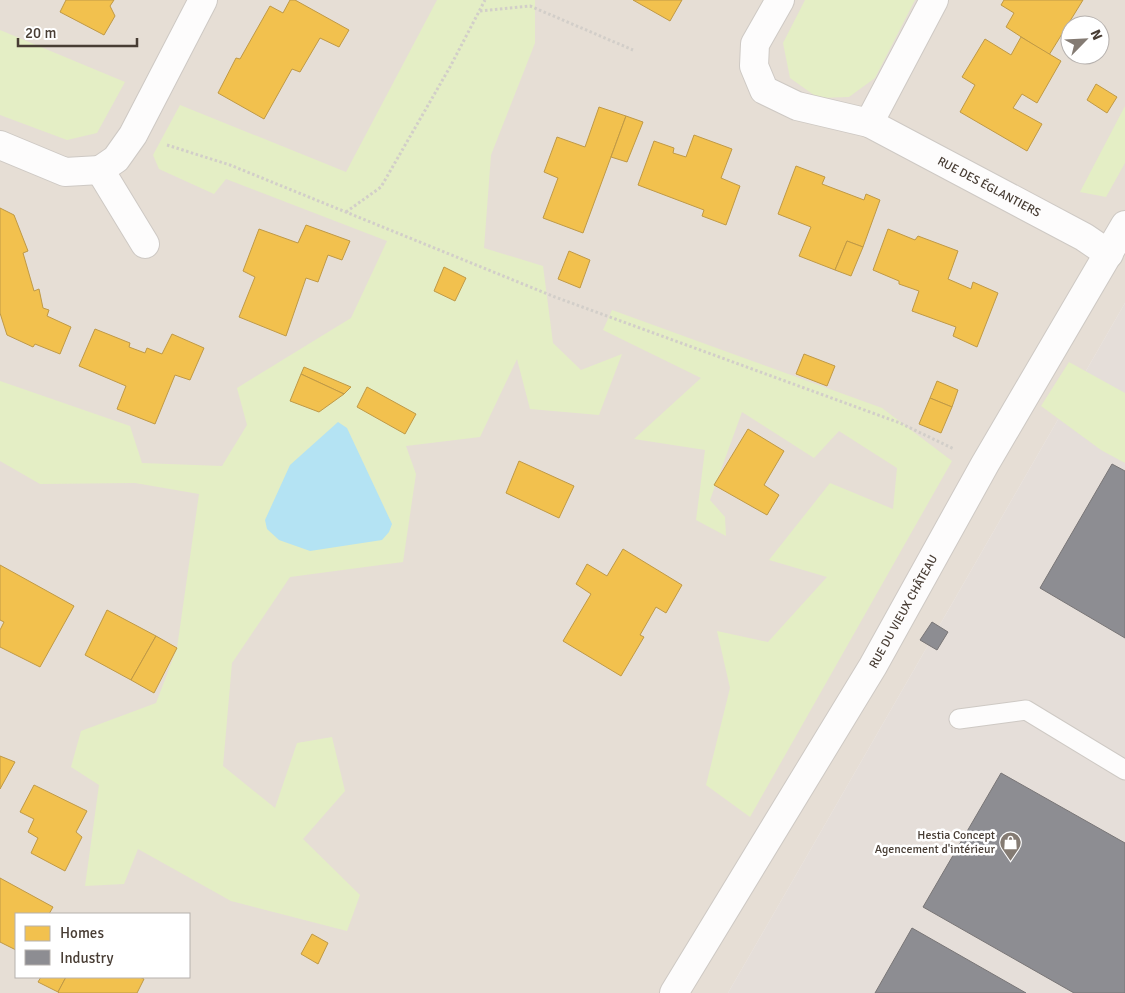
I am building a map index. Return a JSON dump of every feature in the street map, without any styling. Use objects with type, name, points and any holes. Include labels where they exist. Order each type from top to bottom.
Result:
[{"type":"street","points":[[0,145],[65,172],[100,170],[116,159],[133,135],[203,0]]},
{"type":"street","name":"RUE DES ÉGLANTIERS","points":[[780,0],[755,44],[754,66],[764,90],[797,106],[869,123],[1084,237],[1109,254]]},
{"type":"street","points":[[869,123],[934,0]]},
{"type":"street","points":[[100,170],[146,244]]},
{"type":"street","name":"RUE DU VIEUX CHÂTEAU","points":[[674,993],[873,666],[985,464],[1125,225]]},
{"type":"lane","points":[[959,719],[1026,710],[1125,770]]},
{"type":"path","points":[[345,212],[381,187],[450,67],[485,0]]},
{"type":"path","points":[[479,11],[530,6],[632,50]]},
{"type":"path","points":[[133,135],[230,165],[555,297],[900,423],[985,464]]},
{"type":"shaded area","points":[[0,0],[1125,0],[1125,303],[728,993],[0,993]]},
{"type":"shaded area","points":[[1125,303],[1125,993],[728,993]]},
{"type":"green space","points":[[437,0],[535,0],[535,43],[491,155],[484,248],[543,266],[553,343],[581,370],[622,354],[599,415],[530,409],[517,359],[480,437],[406,446],[416,474],[403,562],[290,577],[232,663],[223,766],[275,808],[297,743],[332,737],[345,791],[303,839],[360,895],[347,931],[231,901],[138,849],[124,884],[85,886],[99,785],[71,767],[81,731],[156,703],[177,648],[199,494],[135,483],[40,484],[0,461],[0,381],[130,426],[142,463],[222,466],[247,425],[237,388],[351,318],[387,241],[226,179],[214,194],[159,169],[153,155],[180,105],[346,172]]},
{"type":"green space","points":[[805,0],[915,0],[875,78],[849,97],[818,98],[790,78],[783,43]]},
{"type":"green space","points":[[0,30],[125,82],[97,133],[67,140],[0,115]]},
{"type":"green space","points":[[1125,106],[1125,163],[1106,197],[1080,192]]},
{"type":"green space","points":[[612,310],[882,408],[952,461],[750,817],[706,785],[730,688],[717,631],[768,642],[827,577],[769,560],[830,483],[893,509],[897,468],[839,431],[814,458],[742,412],[710,500],[725,517],[726,536],[696,520],[705,450],[634,439],[701,378],[603,330]]},
{"type":"green space","points":[[1069,362],[1125,393],[1125,463],[1101,450],[1041,406]]},
{"type":"water","points":[[338,422],[347,428],[392,524],[389,532],[382,540],[310,551],[279,540],[267,529],[265,520],[290,465]]},
{"type":"building: Homes","points":[[66,0],[114,0],[110,6],[115,16],[104,35],[60,12]]},
{"type":"building: Homes","points":[[290,0],[295,0],[349,30],[339,47],[320,38],[300,72],[292,69],[264,119],[218,93],[236,58],[240,59],[270,6],[283,13]]},
{"type":"building: Homes","points":[[633,0],[682,0],[670,21]]},
{"type":"building: Homes","points":[[1004,0],[1083,0],[1074,15],[1060,15],[1060,37],[1049,55],[1006,27],[1014,13],[1001,5]]},
{"type":"building: Homes","points":[[1021,37],[1060,60],[1037,103],[1022,94],[1013,108],[1042,124],[1027,151],[960,112],[975,85],[962,77],[985,39],[1011,55]]},
{"type":"building: Homes","points":[[1096,84],[1117,97],[1107,113],[1087,100]]},
{"type":"building: Homes","points":[[599,107],[626,116],[583,233],[543,218],[558,178],[544,172],[557,137],[585,147]]},
{"type":"building: Homes","points":[[626,116],[643,122],[627,162],[611,157]]},
{"type":"building: Homes","points":[[694,135],[732,149],[721,178],[740,186],[726,225],[702,216],[704,210],[638,185],[654,141],[674,148],[673,153],[686,157]]},
{"type":"building: Homes","points":[[796,166],[825,177],[822,184],[864,200],[866,194],[880,200],[863,247],[847,241],[835,270],[799,256],[811,227],[778,214]]},
{"type":"building: Homes","points":[[0,208],[14,215],[28,251],[23,253],[34,291],[39,289],[43,308],[49,310],[47,316],[71,327],[60,354],[35,344],[33,347],[7,335],[0,313]]},
{"type":"building: Homes","points":[[306,225],[350,241],[342,260],[328,255],[318,282],[306,278],[286,336],[239,317],[255,277],[243,271],[259,229],[298,243]]},
{"type":"building: Homes","points":[[888,229],[915,240],[918,236],[958,251],[948,279],[971,289],[973,282],[998,293],[977,347],[953,336],[956,327],[912,311],[919,291],[899,284],[899,281],[873,270]]},
{"type":"building: Homes","points":[[847,241],[863,247],[851,276],[835,270]]},
{"type":"building: Homes","points":[[569,251],[590,260],[580,288],[558,279]]},
{"type":"building: Homes","points":[[444,267],[466,278],[455,301],[434,291]]},
{"type":"building: Homes","points":[[95,329],[130,343],[129,347],[145,353],[147,348],[162,354],[172,334],[204,348],[190,380],[175,375],[155,424],[117,409],[126,386],[79,366]]},
{"type":"building: Homes","points":[[804,354],[835,366],[827,386],[796,374]]},
{"type":"building: Homes","points":[[304,367],[351,387],[344,394],[301,374]]},
{"type":"building: Homes","points":[[301,374],[344,394],[319,412],[290,401]]},
{"type":"building: Homes","points":[[937,381],[958,390],[952,407],[930,398]]},
{"type":"building: Homes","points":[[367,387],[416,414],[405,434],[357,407]]},
{"type":"building: Homes","points":[[930,398],[952,407],[941,433],[919,424]]},
{"type":"building: Homes","points":[[748,429],[784,451],[764,485],[779,495],[767,515],[714,485]]},
{"type":"building: Homes","points":[[519,461],[574,486],[559,518],[506,493]]},
{"type":"building: Homes","points":[[623,549],[682,585],[666,613],[656,607],[640,635],[644,637],[621,676],[563,641],[591,594],[576,584],[587,564],[607,576]]},
{"type":"building: Homes","points":[[0,565],[74,606],[40,667],[0,647],[0,630],[4,622],[0,620]]},
{"type":"building: Homes","points":[[107,610],[156,636],[131,680],[85,655]]},
{"type":"building: Homes","points":[[156,636],[177,648],[154,693],[131,680]]},
{"type":"building: Homes","points":[[0,756],[15,762],[0,789]]},
{"type":"building: Homes","points":[[34,785],[87,811],[76,832],[82,837],[65,871],[31,853],[38,838],[28,832],[34,819],[20,812]]},
{"type":"building: Homes","points":[[0,878],[53,907],[50,913],[15,913],[15,950],[0,942]]},
{"type":"building: Homes","points":[[312,934],[328,943],[318,964],[301,954]]},
{"type":"building: Homes","points":[[40,978],[65,978],[58,992],[38,982]]},
{"type":"building: Homes","points":[[65,978],[144,979],[137,993],[58,992]]},
{"type":"building: Industry","points":[[1112,464],[1125,471],[1125,638],[1040,588]]},
{"type":"building: Industry","points":[[932,622],[948,632],[937,650],[920,640]]},
{"type":"building: Industry","points":[[1001,773],[1125,843],[1125,993],[1074,993],[923,907]]},
{"type":"building: Industry","points":[[912,928],[1026,993],[875,993]]},
{"type":"place","name":"Hestia Concept Agencement d'intérieur","points":[[1011,861]]}]
